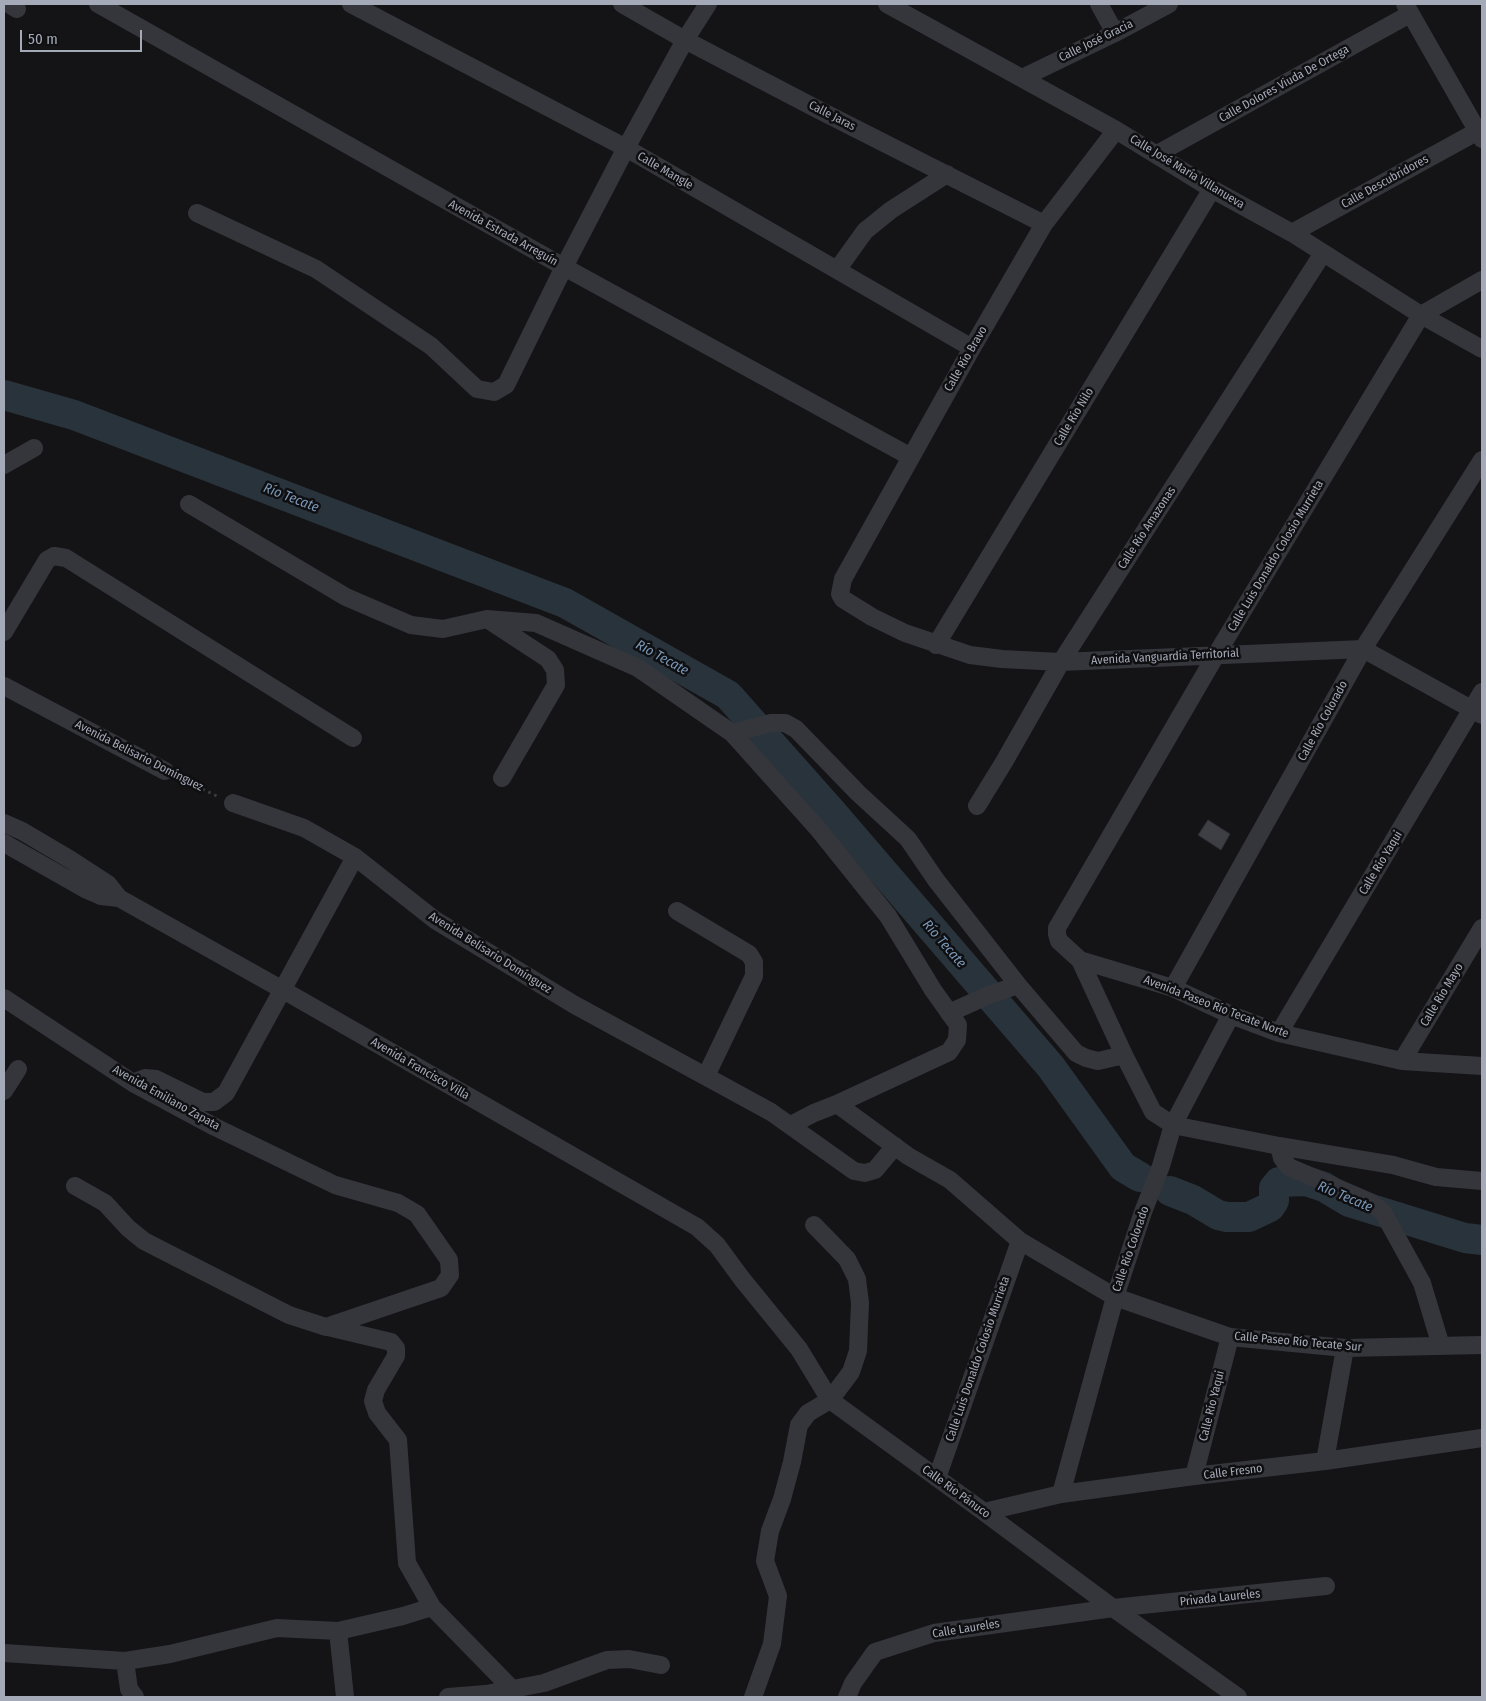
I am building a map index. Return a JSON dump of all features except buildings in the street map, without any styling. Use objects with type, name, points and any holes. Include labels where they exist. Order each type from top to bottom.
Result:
[{"type":"street","name":"Avenida Estrada Arreguín","points":[[98,4],[564,267],[911,457]]},
{"type":"street","name":"Calle Mangle","points":[[351,4],[626,148],[972,348]]},
{"type":"street","name":"Calle Jaras","points":[[622,4],[685,40],[1044,224]]},
{"type":"street","points":[[197,213],[316,269],[431,346],[477,389],[494,392],[506,385],[564,267],[626,148],[685,40],[708,4]]},
{"type":"street","name":"Calle José María Villanueva","points":[[887,4],[1116,130],[1212,189],[1292,233],[1421,315],[1482,349]]},
{"type":"street","points":[[1099,4],[1115,33]]},
{"type":"street","name":"Calle José Gracia","points":[[1022,78],[1115,33],[1169,4]]},
{"type":"street","points":[[1408,9],[1480,135]]},
{"type":"street","name":"Calle Dolores Viuda De Ortega","points":[[1157,154],[1408,9]]},
{"type":"street","name":"Calle Río Bravo","points":[[843,599],[840,594],[843,579],[972,348],[1044,224],[1116,130]]},
{"type":"street","name":"Calle Descubridores","points":[[1292,233],[1480,135]]},
{"type":"street","points":[[837,270],[865,231],[891,210],[946,174]]},
{"type":"street","name":"Calle Río Nilo","points":[[936,645],[1212,189]]},
{"type":"street","name":"Calle Río Amazonas","points":[[977,806],[1061,662],[1323,253]]},
{"type":"street","points":[[1421,315],[1482,280]]},
{"type":"street","name":"Calle Luis Donaldo Colosio Murrieta","points":[[1057,928],[1216,655],[1421,315]]},
{"type":"street","points":[[4,465],[34,448]]},
{"type":"street","name":"Calle Río Colorado","points":[[1173,988],[1363,649],[1482,460]]},
{"type":"street","points":[[188,504],[346,597],[412,625],[443,629],[487,619],[536,623],[638,668],[732,733],[818,830],[888,916],[933,990],[958,1025],[957,1040],[949,1052],[791,1125]]},
{"type":"street","points":[[4,632],[47,560],[54,556],[66,558],[353,738]]},
{"type":"street","name":"Avenida Vanguardia Territorial","points":[[843,599],[872,617],[904,633],[970,655],[1002,659],[1061,662],[1363,649]]},
{"type":"street","points":[[487,619],[548,659],[555,670],[556,685],[502,778]]},
{"type":"street","points":[[1363,649],[1477,712]]},
{"type":"street","name":"Avenida Belisario Domínguez","points":[[4,686],[165,771]]},
{"type":"street","name":"Calle Río Yaqui","points":[[1279,1033],[1477,712],[1482,692]]},
{"type":"street","points":[[732,733],[771,723],[785,723],[796,729],[858,793],[908,839],[936,880],[1018,985],[1076,1053],[1098,1061],[1124,1055]]},
{"type":"street","name":"Avenida Belisario Domínguez","points":[[233,804],[304,828],[355,857],[443,925],[572,1004],[771,1112],[854,1171],[865,1173],[875,1170],[894,1146]]},
{"type":"street","name":"Avenida Francisco Villa","points":[[4,823],[22,831],[71,860],[108,884],[120,898],[697,1227],[717,1245]]},
{"type":"street","name":"Avenida Francisco Villa","points":[[4,843],[84,889],[101,896],[120,898]]},
{"type":"street","points":[[133,1083],[145,1078],[156,1079],[203,1102],[214,1102],[226,1093],[355,857]]},
{"type":"street","points":[[677,911],[749,954],[754,962],[754,976],[706,1076]]},
{"type":"street","name":"Avenida Paseo Río Tecate Norte","points":[[1057,928],[1059,941],[1080,960],[1173,988],[1231,1015],[1279,1033],[1402,1062],[1482,1066]]},
{"type":"street","name":"Calle Río Mayo","points":[[1402,1062],[1482,928]]},
{"type":"street","points":[[1080,960],[1153,1112],[1173,1125],[1278,1146],[1393,1165],[1436,1177],[1482,1181]]},
{"type":"street","points":[[949,1013],[1018,985]]},
{"type":"street","name":"Avenida Emiliano Zapata","points":[[4,998],[133,1083],[215,1127],[335,1185],[398,1203],[417,1214],[449,1260],[450,1275],[441,1288],[326,1327]]},
{"type":"street","name":"Calle Río Colorado","points":[[1061,1494],[1115,1297],[1143,1212],[1161,1166],[1173,1125],[1231,1015]]},
{"type":"street","points":[[4,1091],[18,1069]]},
{"type":"street","name":"Calle Paseo Río Tecate Sur","points":[[837,1104],[908,1156],[950,1180],[1020,1241],[1115,1297],[1230,1337],[1345,1348],[1482,1345]]},
{"type":"street","points":[[1278,1146],[1282,1158],[1289,1167],[1370,1202],[1383,1212],[1422,1283],[1441,1346]]},
{"type":"street","points":[[75,1186],[105,1203],[128,1228],[144,1241],[289,1315],[326,1327],[391,1342],[396,1348],[396,1356],[376,1390],[373,1401],[377,1413],[398,1440],[407,1562],[432,1607],[514,1694]]},
{"type":"street","points":[[753,1697],[772,1644],[778,1596],[765,1561],[770,1531],[782,1499],[799,1426],[808,1413],[830,1400],[851,1372],[858,1351],[860,1303],[857,1279],[847,1258],[814,1225]]},
{"type":"street","name":"Calle Luis Donaldo Colosio Murrieta","points":[[937,1478],[1020,1241]]},
{"type":"street","name":"Calle Río Pánuco","points":[[717,1245],[742,1279],[800,1349],[830,1400],[1113,1608],[1238,1697]]},
{"type":"street","name":"Calle Río Yaqui","points":[[1194,1476],[1230,1337]]},
{"type":"street","points":[[1326,1461],[1345,1348]]},
{"type":"street","name":"Calle Fresno","points":[[984,1512],[1061,1494],[1326,1461],[1482,1438]]},
{"type":"street","name":"Privada Laureles","points":[[1113,1608],[1326,1586]]},
{"type":"street","points":[[4,1653],[125,1661],[170,1654],[277,1628],[338,1631],[403,1616],[432,1607]]},
{"type":"street","name":"Calle Laureles","points":[[847,1697],[853,1683],[876,1652],[934,1633],[1113,1608]]},
{"type":"street","points":[[338,1631],[345,1697]]},
{"type":"street","points":[[448,1697],[514,1694],[607,1660],[629,1659],[661,1665]]},
{"type":"street","points":[[125,1661],[128,1689],[134,1697]]},
{"type":"path","name":"Avenida Belisario Domínguez","points":[[165,771],[233,804]]},
{"type":"waterway","name":"Río Tecate","points":[[4,395],[74,415],[565,603],[728,695],[831,811],[1051,1067],[1123,1167],[1140,1177]]},
{"type":"waterway","name":"Río Tecate","points":[[1170,1191],[1193,1200],[1218,1215],[1249,1217],[1270,1207],[1274,1201],[1274,1188],[1279,1182],[1306,1181],[1324,1187],[1349,1202],[1465,1238],[1482,1240]]}]
